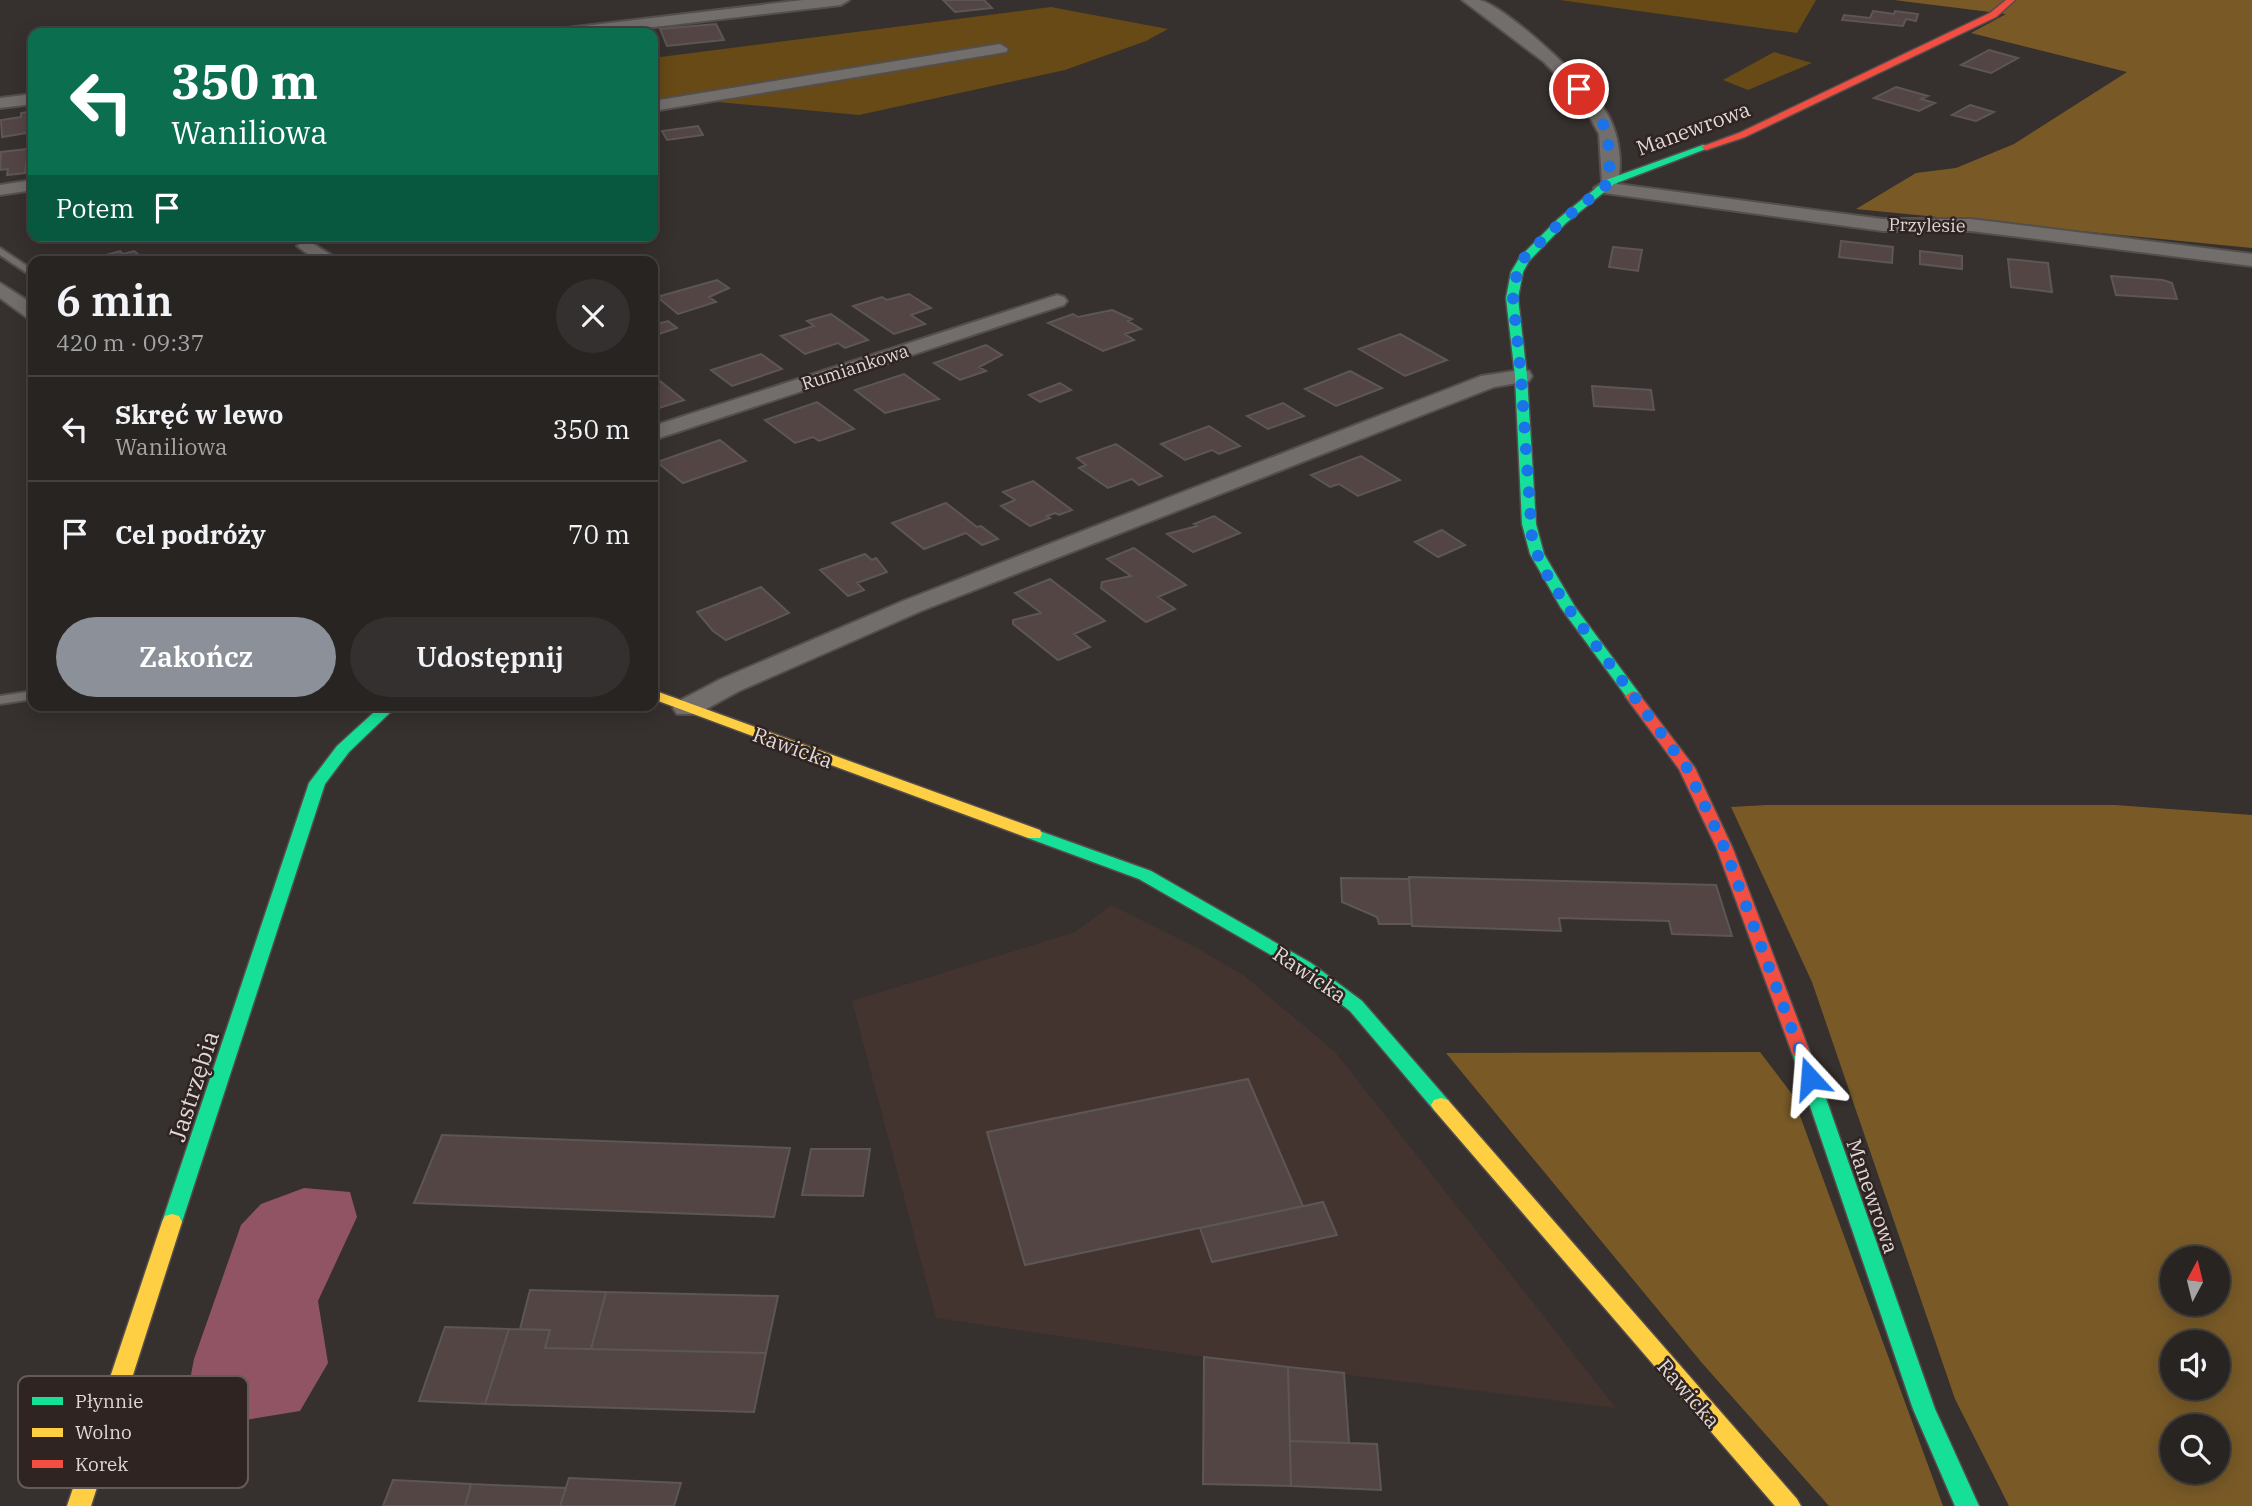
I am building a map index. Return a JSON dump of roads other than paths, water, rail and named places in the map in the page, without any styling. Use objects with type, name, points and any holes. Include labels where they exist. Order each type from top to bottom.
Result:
[{"type":"street","points":[[609,28],[841,0]]},
{"type":"street","points":[[1470,0],[1516,32],[1561,70],[1595,108],[1608,134],[1607,185]]},
{"type":"street","name":"Manewrowa","points":[[1967,1506],[1924,1409],[1783,1002],[1725,849],[1687,768],[1568,608],[1541,565],[1529,524],[1521,376],[1513,298],[1517,272],[1524,258],[1562,221],[1607,185],[1671,158],[1742,135],[1993,15],[2011,0]]},
{"type":"street","points":[[658,105],[1000,49]]},
{"type":"street","points":[[0,103],[28,100]]},
{"type":"street","name":"Przylesie","points":[[1607,185],[1883,225],[1971,225],[2252,260]]},
{"type":"street","points":[[0,190],[28,186]]},
{"type":"street","points":[[307,246],[323,256]]},
{"type":"street","points":[[0,289],[28,309]]},
{"type":"street","name":"Rumiankowa","points":[[658,431],[1057,301]]},
{"type":"street","points":[[687,708],[730,685],[912,606],[1489,381],[1521,376]]},
{"type":"street","name":"Rawicka","points":[[658,696],[1145,875],[1305,967],[1356,1006],[1788,1506]]},
{"type":"street","name":"Jastrzębia","points":[[122,1376],[317,783],[343,749],[384,711]]},
{"type":"street","name":"Jastrzębia","points":[[79,1506],[85,1488]]},
{"type":"lane","points":[[0,251],[28,271]]},
{"type":"lane","points":[[0,700],[28,696]]}]
